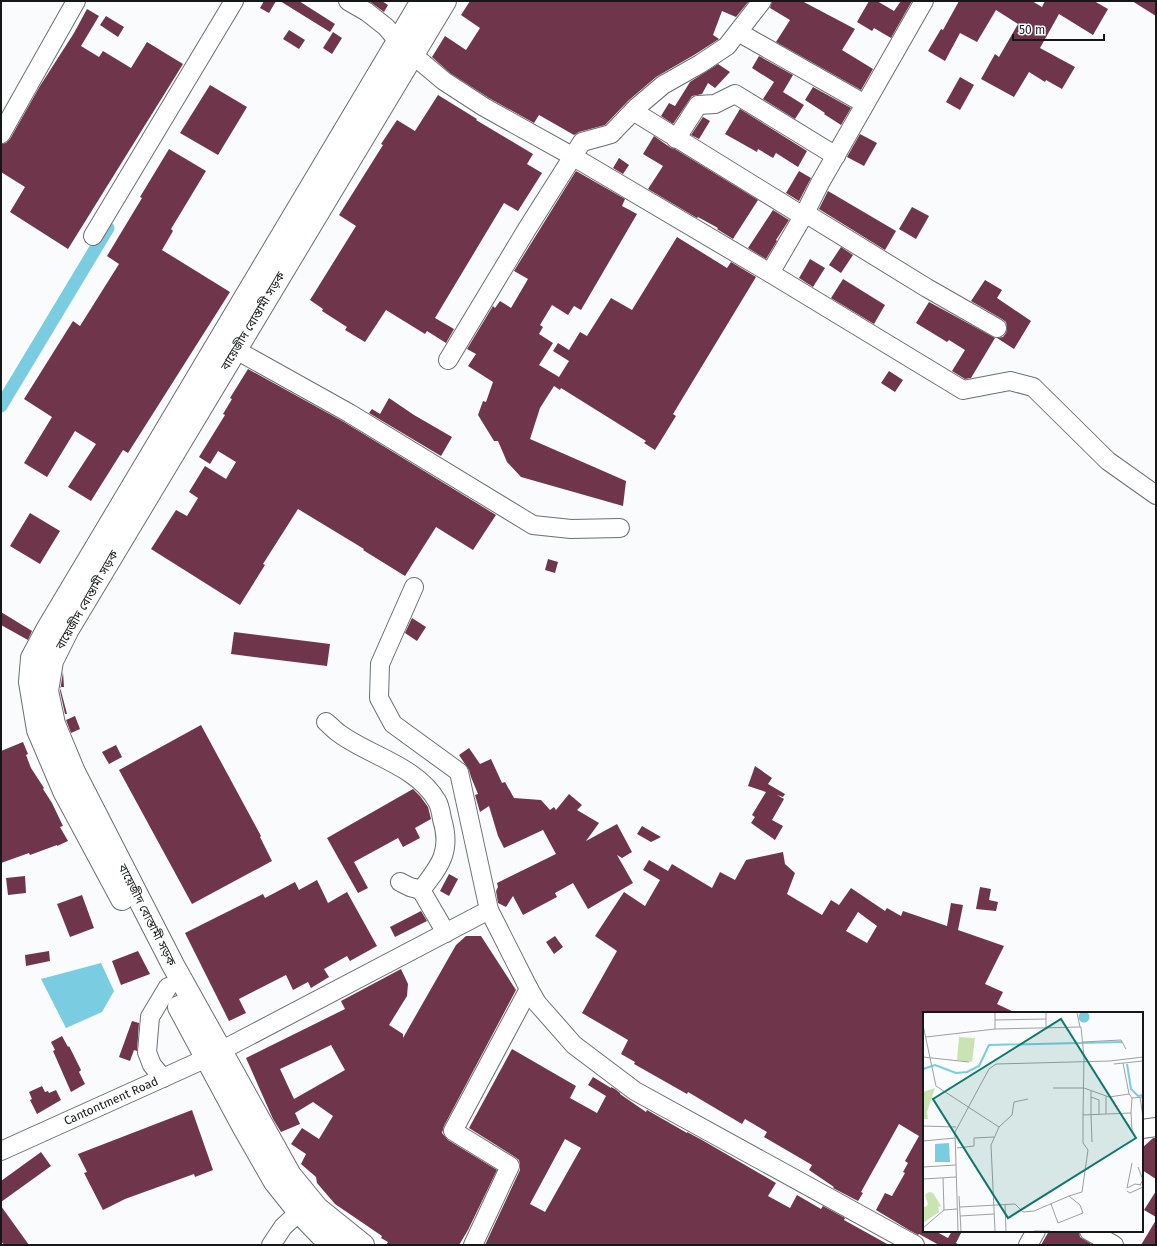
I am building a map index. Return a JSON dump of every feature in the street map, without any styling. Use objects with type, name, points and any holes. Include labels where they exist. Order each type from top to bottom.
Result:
[{"type":"main road","name":"বায়েজীদ বোস্তামী সড়ক","points":[[334,1245],[324,1238],[299,1212],[275,1182],[243,1126],[214,1054],[173,965],[74,772],[54,724],[47,691],[52,661],[68,629],[236,350],[406,48],[422,1]]},
{"type":"main road","name":"বায়েজীদ বোস্তামী সড়ক","points":[[363,1245],[317,1208],[290,1175],[214,1054],[168,986],[64,791],[38,730],[30,682],[32,658],[51,623],[406,48],[445,1]]},
{"type":"street","points":[[1,134],[76,1]]},
{"type":"street","points":[[93,236],[234,1]]},
{"type":"street","points":[[348,1],[367,12],[386,27],[406,48],[444,81],[484,107],[572,156],[770,273],[963,390],[1010,380],[1033,387],[1108,461],[1156,495]]},
{"type":"street","points":[[448,360],[582,142],[611,134],[633,111],[663,85],[700,64],[727,46],[762,1]]},
{"type":"street","points":[[770,273],[924,1]]},
{"type":"street","points":[[738,32],[865,104]]},
{"type":"street","points":[[676,139],[698,104],[715,104],[735,94],[836,156]]},
{"type":"street","points":[[633,111],[676,139],[926,288],[997,328]]},
{"type":"street","points":[[236,350],[349,413],[533,525],[571,529],[620,528]]},
{"type":"street","points":[[414,587],[380,664],[379,698],[393,724],[459,772],[489,910],[537,1003],[574,1046],[635,1091],[915,1245]]},
{"type":"street","points":[[326,722],[340,734],[399,766],[423,784],[437,801],[447,840],[442,861],[421,890]]},
{"type":"street","points":[[400,882],[421,890],[446,933]]},
{"type":"street","name":"Cantontment Road","points":[[1,1151],[214,1054],[489,910]]},
{"type":"street","points":[[163,1078],[152,1065],[147,1052],[150,1017],[168,986]]},
{"type":"street","points":[[473,1245],[510,1166],[453,1131],[529,990]]},
{"type":"street","points":[[1143,1129],[1156,1127]]},
{"type":"street","points":[[271,1245],[283,1227],[299,1212]]},
{"type":"street","points":[[1028,1245],[1035,1232]]},
{"type":"street","points":[[1091,1232],[1114,1245]]},
{"type":"water","points":[[101,963],[114,991],[102,1012],[66,1028],[41,979]]},
{"type":"building","points":[[264,1],[276,1],[269,13],[260,8]]},
{"type":"building","points":[[280,1],[299,1],[335,24],[330,32]]},
{"type":"building","points":[[369,1],[382,1],[388,5],[384,12]]},
{"type":"building","points":[[470,1],[749,1],[736,17],[722,11],[713,35],[719,39],[656,77],[629,100],[605,125],[579,132],[574,135],[539,115],[534,123],[489,98],[450,73],[432,57],[445,36],[466,50],[480,28],[461,15]]},
{"type":"building","points":[[772,1],[802,1],[855,29],[842,50],[873,69],[861,90],[776,42],[790,20],[770,8]]},
{"type":"building","points":[[869,1],[877,1],[894,11],[901,1],[912,1],[891,38],[874,28],[872,31],[857,22]]},
{"type":"building","points":[[959,1],[1032,1],[1042,7],[1045,1],[1094,1],[1108,9],[1093,35],[1059,14],[1040,48],[1075,67],[1062,89],[1046,80],[1045,82],[1029,72],[1014,97],[981,79],[995,54],[999,57],[1018,24],[996,10],[977,42],[960,33],[945,61],[928,51],[941,29],[943,30]]},
{"type":"building","points":[[1132,1],[1156,1],[1156,16]]},
{"type":"building","points":[[87,9],[99,16],[81,46],[99,57],[103,51],[131,68],[147,42],[183,64],[68,249],[10,212],[25,187],[1,172],[1,144],[6,143],[10,139]]},
{"type":"building","points":[[106,16],[124,27],[118,37],[100,25]]},
{"type":"building","points":[[289,30],[305,40],[299,49],[283,39]]},
{"type":"building","points":[[333,32],[342,38],[332,54],[323,48]]},
{"type":"building","points":[[759,56],[793,75],[783,92],[804,105],[795,119],[763,99],[774,82],[752,68]]},
{"type":"building","points":[[718,64],[730,72],[715,88],[708,83],[702,94],[692,96],[673,124],[661,116],[669,103],[675,106],[690,82]]},
{"type":"building","points":[[960,77],[974,85],[960,110],[946,102]]},
{"type":"building","points":[[210,85],[247,107],[218,155],[180,133]]},
{"type":"building","points":[[813,87],[851,108],[841,125],[805,100]]},
{"type":"building","points":[[438,95],[533,154],[527,164],[542,173],[518,211],[504,203],[435,318],[454,329],[446,343],[427,331],[425,334],[386,310],[365,342],[345,330],[347,327],[322,311],[323,309],[310,300],[356,226],[339,215],[383,145],[381,144],[397,120],[415,131]]},
{"type":"building","points":[[740,109],[807,151],[798,167],[776,153],[773,158],[758,149],[757,152],[725,134]]},
{"type":"building","points":[[703,117],[710,121],[699,139],[691,135]]},
{"type":"building","points":[[860,134],[877,143],[864,166],[847,157]]},
{"type":"building","points":[[654,136],[671,148],[758,200],[733,239],[717,229],[718,228],[698,217],[697,218],[648,189],[663,166],[643,154]]},
{"type":"building","points":[[169,149],[206,171],[171,229],[173,231],[162,250],[230,292],[128,453],[123,450],[91,501],[68,487],[96,444],[75,431],[47,477],[24,463],[52,417],[24,399],[73,321],[80,326],[119,264],[107,256],[142,198],[140,197]]},
{"type":"building","points":[[619,158],[629,165],[623,174],[613,168]]},
{"type":"building","points":[[576,171],[625,199],[622,206],[637,214],[581,310],[574,306],[568,315],[552,305],[540,325],[543,327],[539,334],[553,343],[539,365],[559,377],[569,361],[553,351],[558,343],[569,350],[580,332],[587,336],[611,298],[632,310],[677,237],[727,268],[731,262],[756,277],[673,414],[676,416],[655,450],[644,443],[646,441],[561,388],[560,390],[554,386],[540,408],[530,439],[626,481],[623,506],[521,477],[507,462],[498,441],[494,441],[478,415],[483,401],[486,402],[493,382],[468,366],[476,354],[467,349],[493,306],[495,308],[500,301],[511,308],[528,279],[514,271]]},
{"type":"building","points":[[799,171],[811,178],[799,201],[786,193]]},
{"type":"building","points":[[828,191],[896,231],[885,250],[819,209]]},
{"type":"building","points":[[912,207],[929,216],[916,239],[899,229]]},
{"type":"building","points":[[773,210],[789,220],[766,259],[748,248]]},
{"type":"building","points":[[841,247],[853,255],[841,273],[829,265]]},
{"type":"building","points":[[810,259],[825,268],[813,287],[799,278]]},
{"type":"building","points":[[843,279],[885,305],[874,324],[831,298]]},
{"type":"building","points":[[985,280],[1002,290],[997,298],[1031,321],[1014,349],[997,338],[1003,337],[1006,333],[1006,322],[971,301]]},
{"type":"building","points":[[929,302],[995,338],[971,378],[965,379],[952,371],[965,350],[949,340],[947,342],[916,323]]},
{"type":"building","points":[[248,369],[344,422],[496,515],[473,550],[436,527],[405,576],[298,509],[263,564],[265,565],[240,605],[151,549],[176,510],[187,516],[198,498],[189,492],[205,466],[226,479],[236,462],[218,451],[210,464],[199,457],[225,415],[223,414],[232,399],[230,398]]},
{"type":"building","points":[[889,371],[903,380],[895,392],[881,383]]},
{"type":"building","points":[[389,398],[414,415],[452,437],[441,456],[369,413],[372,409],[380,414]]},
{"type":"building","points":[[30,513],[60,531],[40,564],[10,546]]},
{"type":"building","points":[[548,559],[558,562],[555,573],[545,570]]},
{"type":"building","points":[[1,612],[32,631],[28,640],[1,625]]},
{"type":"building","points":[[412,618],[426,627],[417,641],[405,633]]},
{"type":"building","points":[[234,632],[330,644],[327,666],[231,654]]},
{"type":"building","points":[[63,672],[64,687],[61,687]]},
{"type":"building","points":[[60,689],[67,714],[65,714]]},
{"type":"building","points":[[75,716],[80,729],[71,733],[66,720]]},
{"type":"building","points":[[201,725],[261,836],[260,837],[272,861],[192,904],[119,770]]},
{"type":"building","points":[[23,742],[28,754],[26,755],[31,768],[52,803],[63,826],[60,827],[68,841],[30,855],[29,853],[1,863],[1,751]]},
{"type":"building","points":[[116,745],[122,757],[109,764],[102,752]]},
{"type":"building","points":[[469,748],[480,764],[491,759],[502,783],[505,782],[514,798],[541,800],[550,810],[554,807],[556,810],[569,794],[582,805],[577,810],[599,823],[586,841],[617,824],[632,852],[622,858],[617,855],[633,883],[588,909],[573,883],[555,893],[557,897],[523,915],[513,896],[506,907],[498,903],[496,891],[498,887],[497,883],[556,854],[543,830],[504,848],[498,836],[489,806],[480,812],[475,795],[478,794],[469,770],[459,755]]},
{"type":"building","points":[[755,766],[772,778],[768,784],[785,794],[783,797],[777,795],[784,799],[772,820],[783,826],[775,840],[751,823],[755,817],[752,815],[766,792],[748,786]]},
{"type":"building","points":[[413,789],[428,807],[431,819],[415,828],[420,838],[403,847],[398,838],[354,862],[368,888],[358,893],[327,838]]},
{"type":"building","points":[[642,826],[661,837],[651,842],[637,834]]},
{"type":"building","points":[[783,852],[785,864],[795,873],[787,894],[822,915],[831,900],[839,905],[851,888],[885,911],[887,908],[901,916],[903,911],[947,926],[951,903],[963,905],[958,930],[1004,946],[985,984],[1003,992],[997,1004],[1014,1012],[923,1012],[923,1232],[937,1232],[948,1238],[951,1232],[962,1232],[956,1243],[959,1245],[939,1245],[909,1230],[876,1210],[885,1193],[892,1196],[905,1173],[903,1172],[908,1163],[905,1161],[919,1136],[899,1124],[861,1192],[863,1193],[858,1201],[833,1188],[834,1187],[809,1170],[812,1165],[764,1137],[767,1132],[745,1119],[742,1124],[688,1092],[687,1094],[634,1064],[635,1062],[621,1054],[628,1040],[582,1013],[617,951],[595,936],[624,892],[645,906],[660,880],[643,870],[649,860],[668,871],[672,864],[712,888],[720,872],[735,880],[746,860]],"holes":[[[858,912],[877,926],[867,943],[846,931]]]},
{"type":"building","points":[[449,874],[458,879],[449,896],[440,891]]},
{"type":"building","points":[[25,876],[26,893],[8,895],[6,878]]},
{"type":"building","points":[[317,880],[328,903],[347,892],[377,946],[350,961],[347,956],[324,969],[329,977],[311,988],[308,982],[293,990],[286,975],[239,999],[246,1013],[229,1021],[185,933],[263,894],[265,898],[295,882],[299,890]]},
{"type":"building","points":[[980,887],[991,889],[989,900],[998,902],[996,911],[976,909]]},
{"type":"building","points":[[82,895],[94,928],[70,937],[57,904]]},
{"type":"building","points":[[421,911],[427,921],[395,937],[390,927]]},
{"type":"building","points":[[466,936],[481,936],[516,990],[444,1126],[442,1133],[448,1140],[497,1170],[468,1230],[459,1245],[386,1245],[388,1242],[381,1238],[382,1236],[335,1204],[317,1183],[316,1177],[301,1164],[306,1154],[291,1144],[302,1128],[319,1139],[333,1116],[313,1102],[295,1113],[300,1124],[281,1132],[273,1119],[246,1058],[345,1009],[341,1001],[401,969],[408,984],[407,996],[389,1025],[403,1034],[403,1038],[456,945]],"holes":[[[331,1045],[345,1070],[294,1099],[280,1069]]]},
{"type":"building","points":[[555,936],[563,947],[554,954],[546,942]]},
{"type":"building","points":[[49,951],[50,961],[26,966],[25,955]]},
{"type":"building","points":[[138,951],[150,974],[121,985],[112,961]]},
{"type":"building","points":[[132,1021],[139,1023],[137,1051],[134,1050],[130,1061],[119,1057]]},
{"type":"building","points":[[62,1036],[68,1047],[69,1046],[81,1070],[79,1072],[85,1084],[71,1092],[53,1051],[55,1050],[51,1042]]},
{"type":"building","points":[[512,1049],[576,1086],[570,1098],[597,1113],[606,1096],[588,1085],[593,1077],[615,1089],[646,1112],[647,1110],[702,1140],[776,1183],[768,1196],[790,1208],[797,1195],[821,1209],[823,1206],[845,1218],[844,1220],[889,1245],[485,1245],[520,1170],[520,1165],[519,1160],[515,1157],[469,1128]],"holes":[[[565,1139],[581,1148],[545,1212],[530,1204]]]},
{"type":"building","points":[[42,1086],[45,1092],[48,1091],[49,1093],[56,1090],[61,1100],[37,1114],[30,1100],[32,1099],[29,1092]]},
{"type":"building","points":[[192,1110],[213,1170],[195,1177],[194,1174],[125,1199],[103,1210],[84,1173],[87,1172],[78,1154]]},
{"type":"building","points":[[1153,1138],[1156,1138],[1156,1179],[1143,1171],[1143,1147]]},
{"type":"building","points":[[41,1152],[51,1166],[1,1202],[1,1181]]},
{"type":"building","points":[[1156,1191],[1156,1217],[1144,1210]]},
{"type":"building","points":[[1,1206],[29,1245],[4,1245],[1,1241]]},
{"type":"building","points":[[1156,1220],[1156,1245],[1141,1245]]},
{"type":"building","points":[[1048,1232],[1079,1232],[1080,1237],[1093,1245],[1041,1245]]},
{"type":"waterway","points":[[1,406],[108,228]]}]
